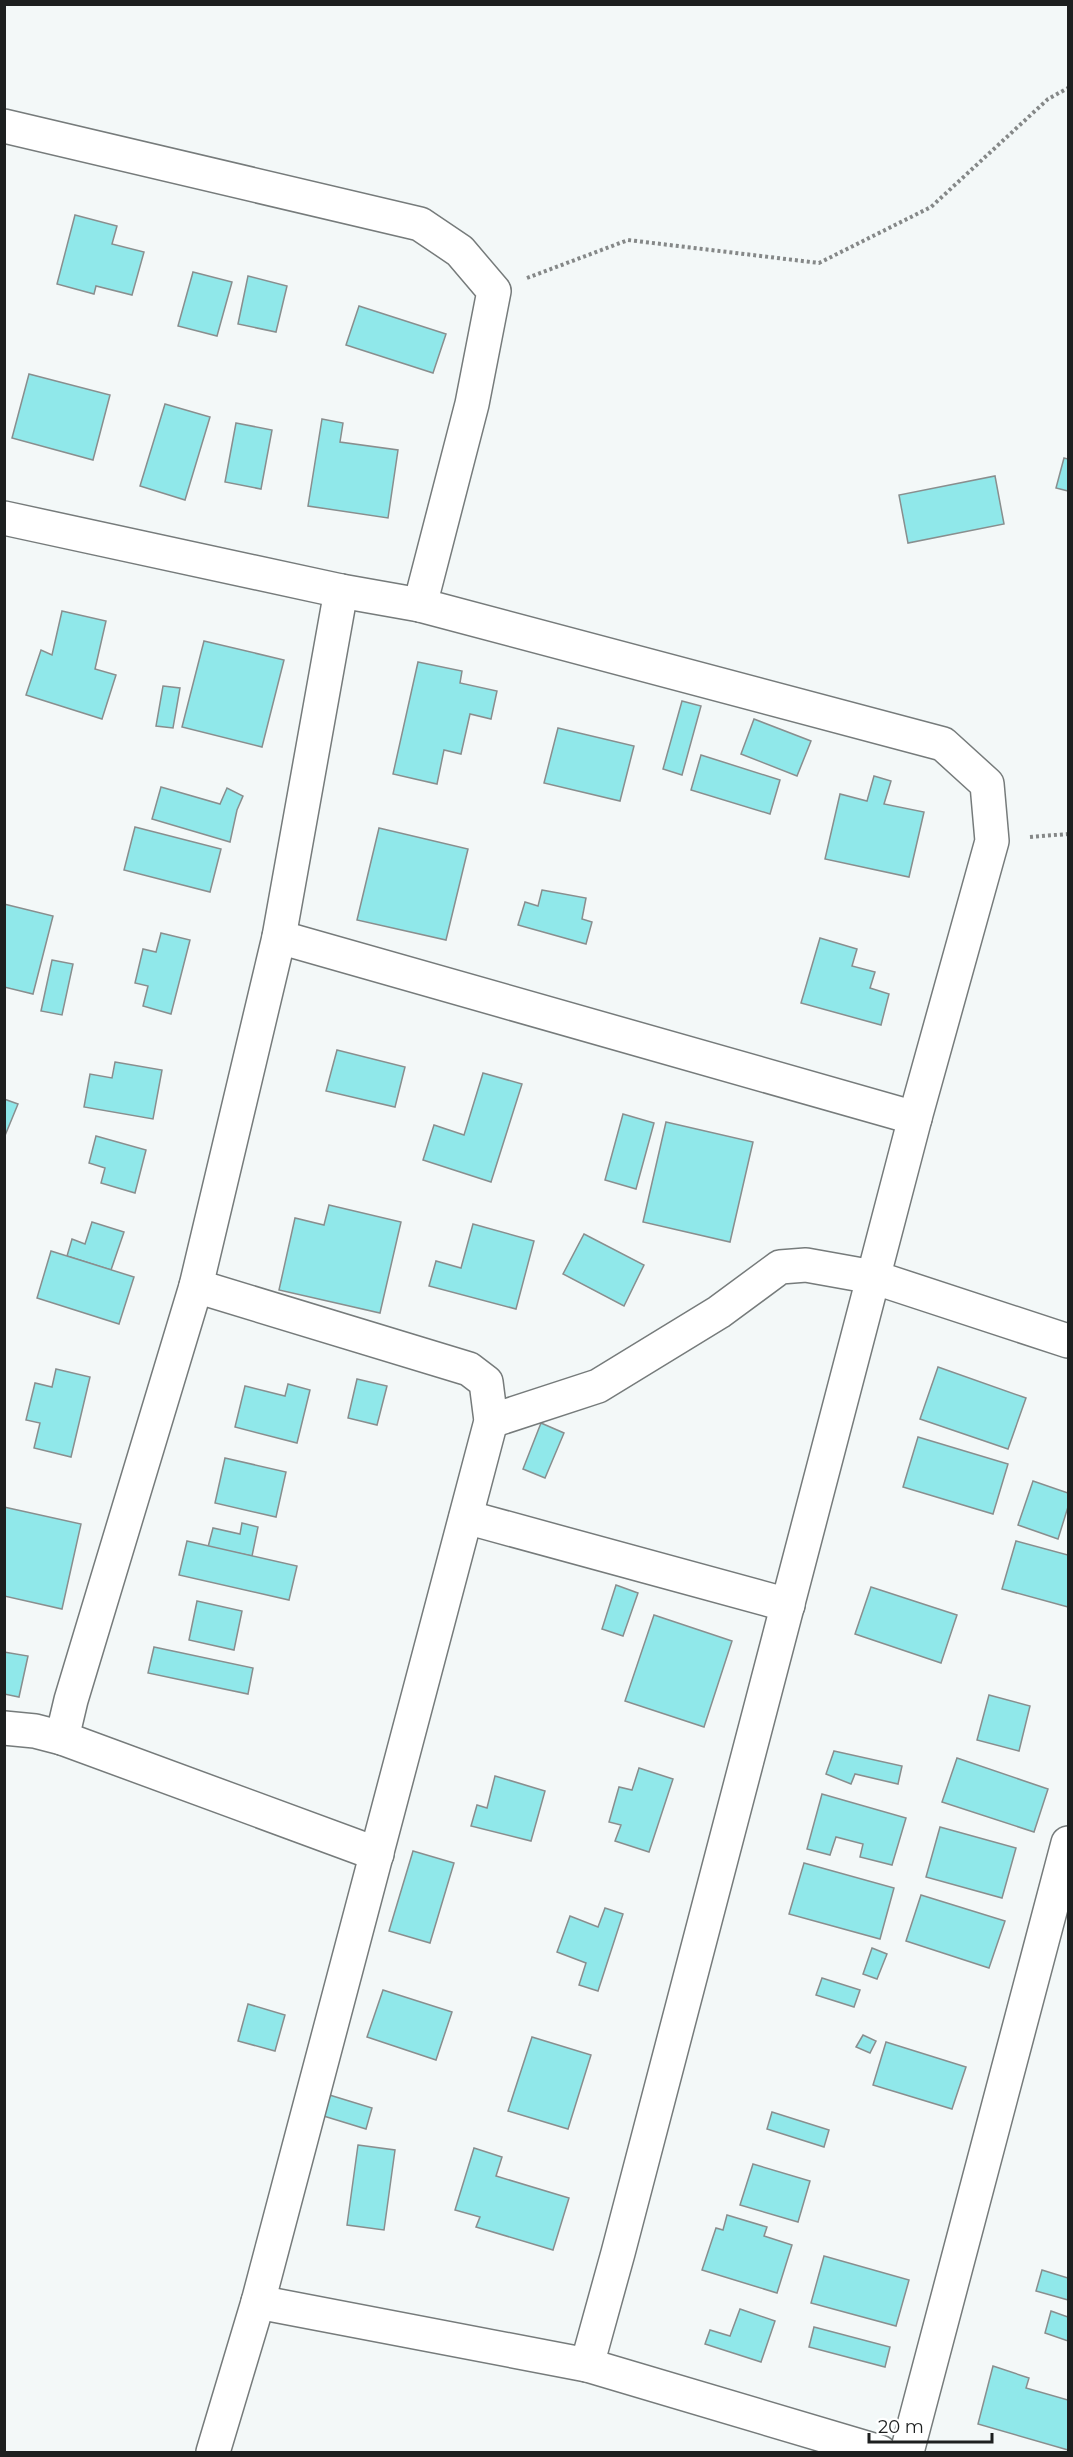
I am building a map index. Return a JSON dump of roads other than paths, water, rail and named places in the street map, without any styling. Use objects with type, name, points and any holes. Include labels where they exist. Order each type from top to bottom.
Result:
[{"type":"street","points":[[4,126],[420,224],[460,251],[494,291],[472,404],[420,605]]},
{"type":"street","points":[[4,518],[341,591],[420,605],[943,744],[987,784],[992,841],[915,1118],[587,2365]]},
{"type":"street","points":[[62,1738],[71,1700],[196,1286],[279,937],[341,591]]},
{"type":"street","points":[[279,937],[915,1118]]},
{"type":"street","points":[[491,1420],[598,1386],[719,1312],[780,1267],[806,1265],[873,1277],[1068,1341]]},
{"type":"street","points":[[196,1286],[469,1369],[486,1383],[491,1420],[258,2302],[213,2452]]},
{"type":"street","points":[[466,1517],[788,1605]]},
{"type":"street","points":[[4,1728],[35,1731],[62,1738],[377,1854]]},
{"type":"street","points":[[907,2452],[1068,1843]]},
{"type":"street","points":[[258,2302],[587,2365],[880,2452]]}]
